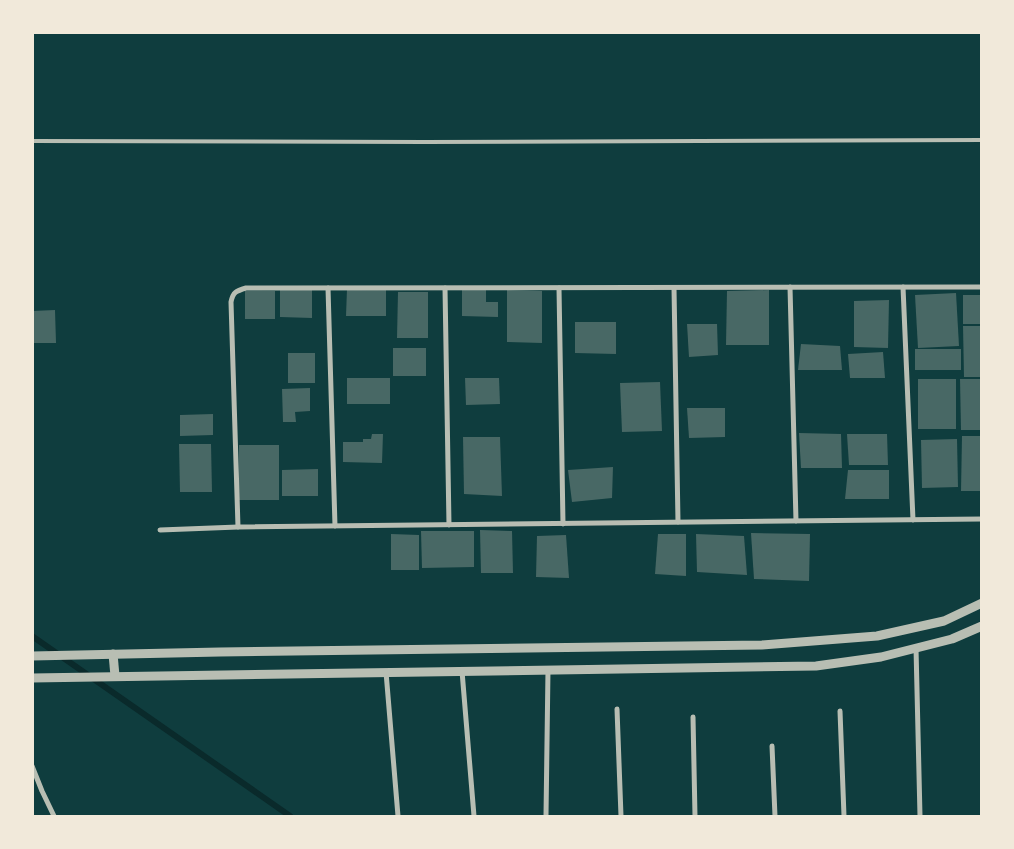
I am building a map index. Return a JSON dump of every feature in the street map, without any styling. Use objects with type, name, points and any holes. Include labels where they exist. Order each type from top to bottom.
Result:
[{"type":"street","points":[[790,287],[796,522]]},
{"type":"street","points":[[903,287],[913,520]]},
{"type":"street","points":[[238,527],[231,302],[232,295],[246,288],[982,287]]},
{"type":"street","points":[[328,288],[335,526]]},
{"type":"street","points":[[445,288],[449,525]]},
{"type":"street","points":[[560,288],[563,524]]},
{"type":"street","points":[[674,288],[678,522]]},
{"type":"street","points":[[160,530],[238,527],[982,519]]},
{"type":"street","points":[[32,656],[762,645],[877,636],[944,621],[982,603]]},
{"type":"street","points":[[32,678],[816,666],[881,657],[952,639],[982,626]]},
{"type":"street","points":[[916,648],[920,816]]},
{"type":"street","points":[[113,654],[115,676]]},
{"type":"street","points":[[546,816],[548,670]]},
{"type":"street","points":[[462,671],[474,816]]},
{"type":"street","points":[[386,672],[398,816]]},
{"type":"street","points":[[617,709],[621,816]]},
{"type":"street","points":[[840,711],[844,816]]},
{"type":"street","points":[[693,717],[695,816]]},
{"type":"street","points":[[772,746],[775,816]]},
{"type":"street","points":[[32,766],[54,816]]},
{"type":"lane","points":[[32,141],[982,140]]},
{"type":"building","points":[[347,289],[386,290],[386,316],[346,316]]},
{"type":"building","points":[[280,290],[312,290],[312,318],[280,317]]},
{"type":"building","points":[[462,290],[486,290],[486,302],[498,302],[498,317],[462,316]]},
{"type":"building","points":[[507,290],[542,291],[542,343],[507,342]]},
{"type":"building","points":[[769,290],[769,345],[726,345],[727,291]]},
{"type":"building","points":[[245,291],[275,291],[275,319],[245,319]]},
{"type":"building","points":[[398,292],[428,292],[428,338],[397,338]]},
{"type":"building","points":[[956,293],[959,346],[918,348],[915,295]]},
{"type":"building","points":[[963,295],[982,295],[982,324],[963,324]]},
{"type":"building","points":[[889,300],[888,348],[854,347],[854,301]]},
{"type":"building","points":[[55,310],[56,343],[32,343],[32,311]]},
{"type":"building","points":[[575,322],[616,322],[616,354],[575,353]]},
{"type":"building","points":[[687,324],[717,324],[718,355],[689,357]]},
{"type":"building","points":[[963,326],[982,326],[982,377],[964,377]]},
{"type":"building","points":[[801,344],[840,346],[842,370],[798,370]]},
{"type":"building","points":[[393,348],[426,348],[426,376],[393,376]]},
{"type":"building","points":[[915,349],[961,349],[961,370],[915,370]]},
{"type":"building","points":[[883,352],[885,378],[850,378],[848,354]]},
{"type":"building","points":[[288,353],[315,353],[315,383],[288,383]]},
{"type":"building","points":[[347,378],[390,378],[390,404],[347,404]]},
{"type":"building","points":[[465,378],[499,378],[500,404],[466,405]]},
{"type":"building","points":[[918,379],[956,379],[956,429],[918,429]]},
{"type":"building","points":[[960,379],[982,379],[982,430],[961,430]]},
{"type":"building","points":[[660,382],[662,431],[622,432],[620,383]]},
{"type":"building","points":[[310,388],[310,411],[295,412],[296,422],[283,422],[282,389]]},
{"type":"building","points":[[687,408],[725,408],[725,437],[689,438]]},
{"type":"building","points":[[213,414],[213,435],[180,436],[180,415]]},
{"type":"building","points":[[799,433],[841,434],[842,468],[801,468]]},
{"type":"building","points":[[372,434],[383,434],[382,463],[343,462],[343,442],[363,442],[363,439],[371,439]]},
{"type":"building","points":[[847,434],[887,434],[888,465],[849,465]]},
{"type":"building","points":[[962,436],[982,436],[982,491],[961,491]]},
{"type":"building","points":[[463,437],[500,437],[502,496],[464,494]]},
{"type":"building","points":[[957,439],[958,487],[922,488],[921,440]]},
{"type":"building","points":[[179,444],[211,444],[212,492],[180,492]]},
{"type":"building","points":[[239,445],[279,445],[279,500],[239,500]]},
{"type":"building","points":[[613,467],[612,498],[572,502],[568,470]]},
{"type":"building","points":[[318,469],[318,496],[282,496],[282,470]]},
{"type":"building","points":[[848,470],[889,470],[889,499],[845,499]]},
{"type":"building","points":[[480,530],[512,531],[513,573],[481,573]]},
{"type":"building","points":[[421,531],[474,531],[474,567],[422,568]]},
{"type":"building","points":[[751,533],[810,534],[809,581],[754,579]]},
{"type":"building","points":[[391,534],[419,535],[419,570],[391,570]]},
{"type":"building","points":[[658,534],[686,534],[686,576],[655,574]]},
{"type":"building","points":[[696,534],[744,536],[747,575],[697,572]]},
{"type":"building","points":[[566,535],[569,578],[536,577],[537,536]]},
{"type":"waterway","points":[[32,636],[290,816]]}]
